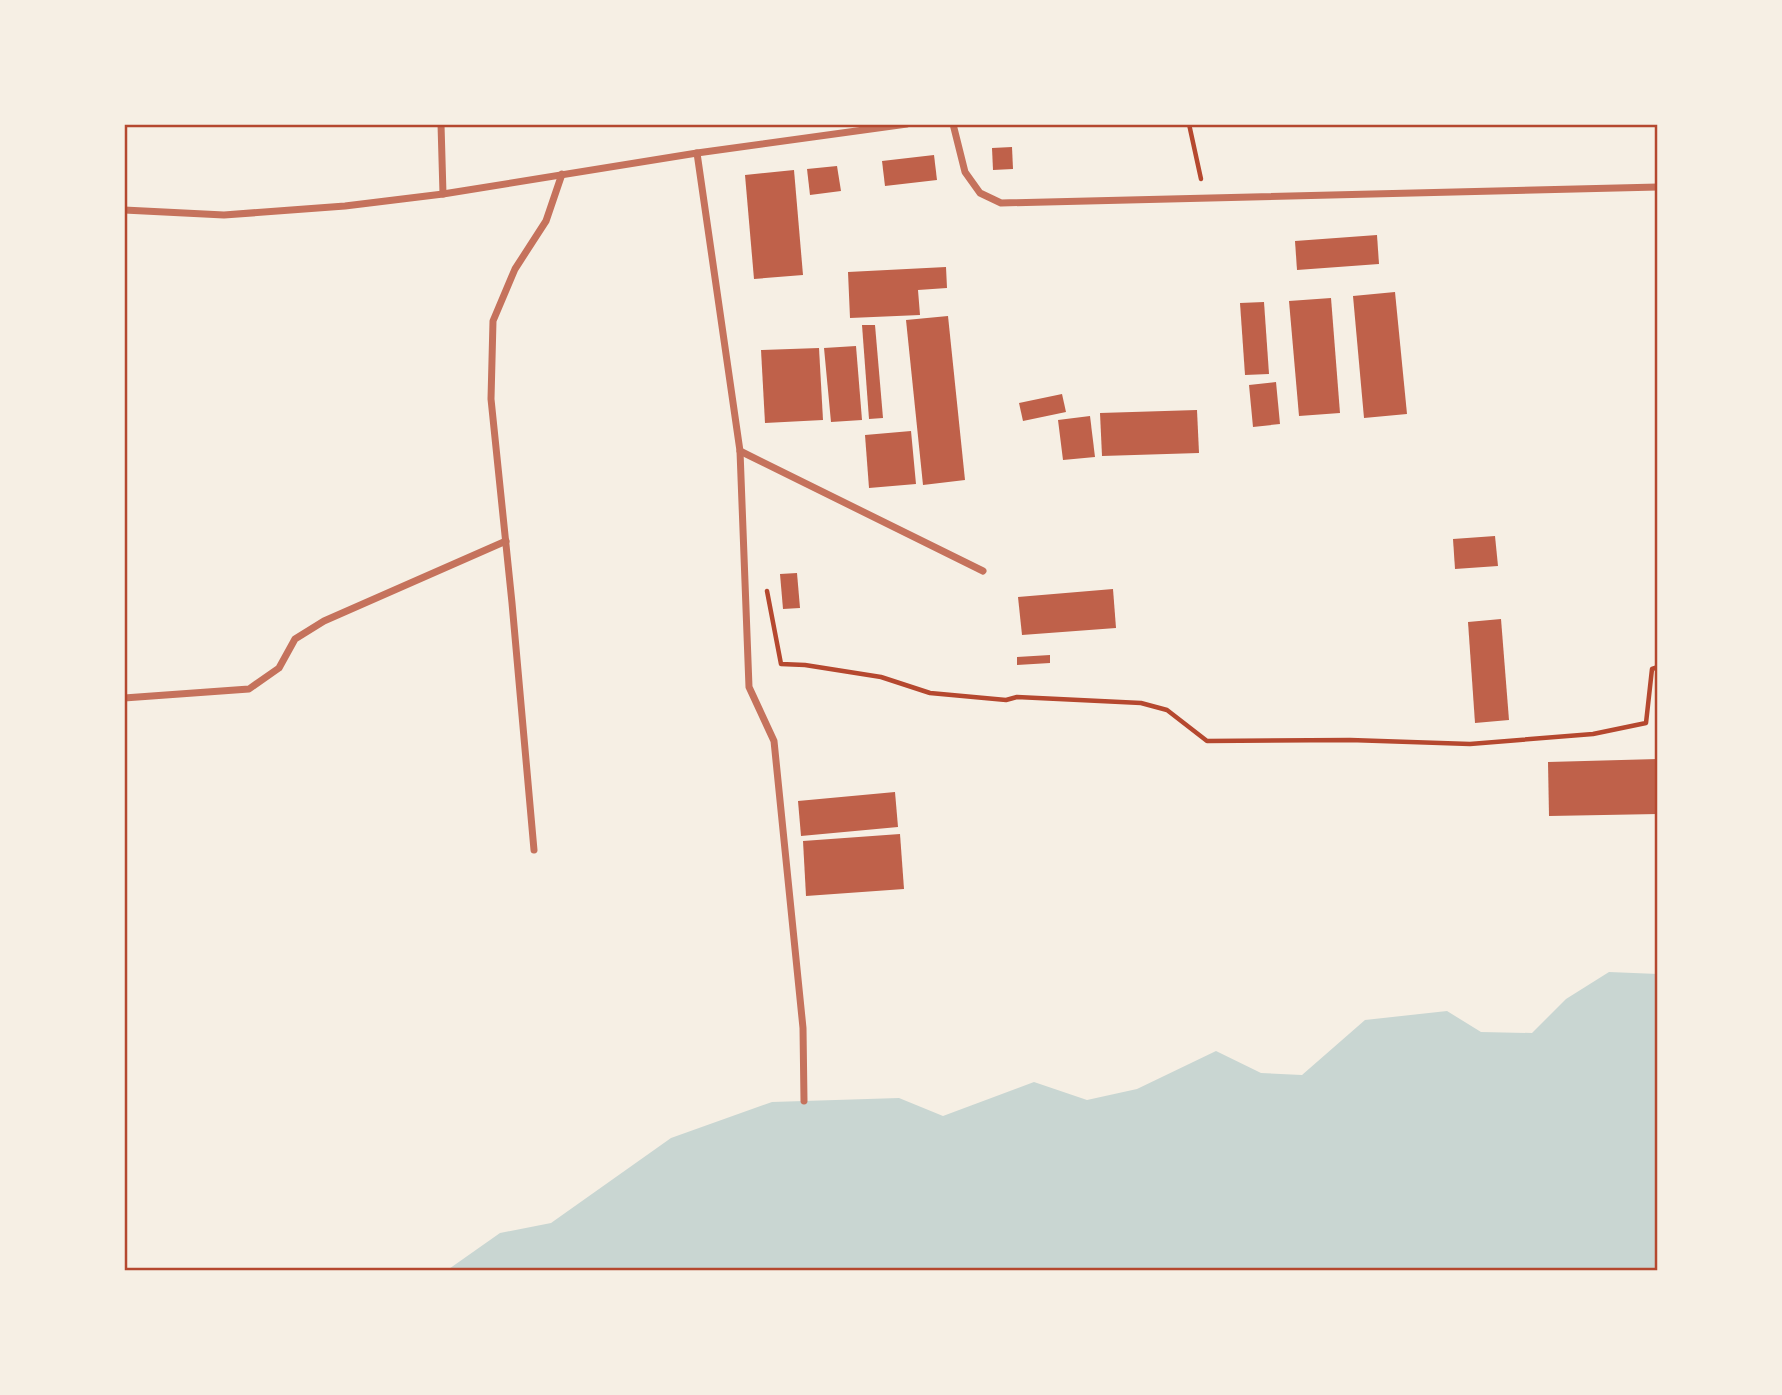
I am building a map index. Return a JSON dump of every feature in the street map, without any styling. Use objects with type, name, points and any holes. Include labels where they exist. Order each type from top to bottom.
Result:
[{"type":"street","points":[[441,124],[443,194]]},
{"type":"street","points":[[124,210],[224,215],[345,206],[443,194],[697,153],[907,124]]},
{"type":"street","points":[[953,124],[965,172],[980,193],[1001,203],[1658,187]]},
{"type":"street","points":[[697,153],[740,451],[749,687],[774,741],[803,1028],[804,1101]]},
{"type":"street","points":[[534,850],[491,399],[493,321],[514,269],[546,221],[562,174]]},
{"type":"street","points":[[740,451],[983,571]]},
{"type":"street","points":[[124,698],[249,689],[279,668],[295,639],[324,621],[506,541]]},
{"type":"path","points":[[1189,124],[1205,197]]},
{"type":"path","points":[[766,584],[781,664],[805,665],[881,677],[940,694],[1006,700],[1028,698],[1141,703],[1167,710],[1207,741],[1350,740],[1470,744],[1593,734],[1646,723],[1652,669],[1658,667]]},
{"type":"shaded area","points":[[1609,972],[1658,974],[1658,1271],[446,1271],[500,1233],[551,1223],[671,1138],[772,1102],[899,1098],[943,1116],[1034,1082],[1087,1100],[1137,1089],[1216,1051],[1261,1073],[1302,1075],[1365,1020],[1447,1011],[1481,1032],[1532,1033],[1566,999]]},
{"type":"building","points":[[1012,147],[1013,169],[993,170],[992,148]]},
{"type":"building","points":[[934,155],[937,180],[885,186],[882,161]]},
{"type":"building","points":[[837,166],[841,191],[810,195],[807,169]]},
{"type":"building","points":[[794,170],[803,275],[754,279],[745,175]]},
{"type":"building","points":[[1377,235],[1379,264],[1297,270],[1295,241]]},
{"type":"building","points":[[946,267],[947,288],[918,290],[920,315],[850,318],[848,272]]},
{"type":"building","points":[[1395,292],[1407,414],[1364,418],[1353,296]]},
{"type":"building","points":[[1331,298],[1340,413],[1299,416],[1289,301]]},
{"type":"building","points":[[1264,302],[1269,374],[1245,375],[1240,303]]},
{"type":"building","points":[[948,316],[965,480],[923,485],[906,320]]},
{"type":"building","points":[[862,325],[875,325],[883,418],[869,419]]},
{"type":"building","points":[[856,346],[862,420],[831,422],[824,348]]},
{"type":"building","points":[[819,348],[823,420],[765,423],[761,350]]},
{"type":"building","points":[[1276,382],[1280,424],[1253,427],[1249,385]]},
{"type":"building","points":[[1062,394],[1066,412],[1023,421],[1019,403]]},
{"type":"building","points":[[1197,410],[1199,453],[1102,456],[1100,413]]},
{"type":"building","points":[[1090,416],[1095,457],[1063,460],[1058,420]]},
{"type":"building","points":[[911,431],[916,484],[869,488],[865,435]]},
{"type":"building","points":[[1495,536],[1498,566],[1455,569],[1453,539]]},
{"type":"building","points":[[797,573],[800,608],[783,609],[780,574]]},
{"type":"building","points":[[1113,589],[1116,628],[1022,635],[1018,597]]},
{"type":"building","points":[[1501,619],[1509,720],[1475,723],[1468,622]]},
{"type":"building","points":[[1050,655],[1050,663],[1017,665],[1017,657]]},
{"type":"building","points":[[1658,759],[1658,814],[1549,816],[1548,762]]},
{"type":"building","points":[[895,792],[898,827],[801,836],[798,801]]},
{"type":"building","points":[[900,834],[904,889],[806,896],[803,841]]}]
